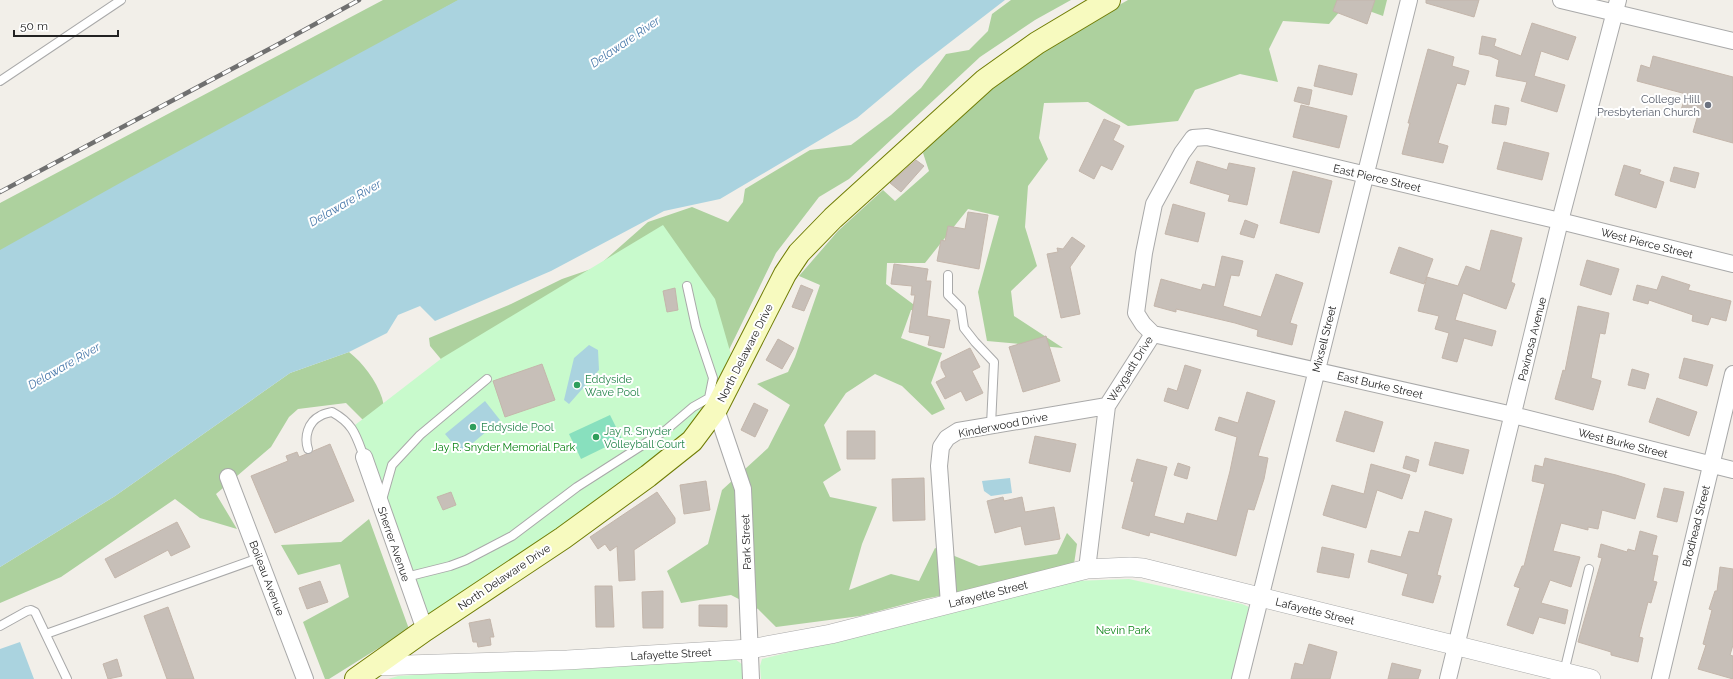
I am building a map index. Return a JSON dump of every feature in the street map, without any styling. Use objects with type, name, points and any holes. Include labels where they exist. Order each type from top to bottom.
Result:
[{"type":"main road","name":"North Delaware Drive","points":[[356,679],[425,630],[563,538],[648,476],[692,441],[785,274],[799,252],[833,218],[985,80],[1037,43],[1109,0]]},
{"type":"street","name":"Mixsell Street","points":[[1240,679],[1409,0]]},
{"type":"street","points":[[1561,0],[1617,7],[1733,41]]},
{"type":"street","name":"Paxinosa Avenue","points":[[1448,679],[1560,221],[1617,7]]},
{"type":"street","name":"East Pierce Street","points":[[1193,138],[1207,137],[1560,221]]},
{"type":"street","name":"Weygadt Drive","points":[[1087,569],[1107,406],[1153,334],[1143,324],[1136,313],[1145,246],[1154,204],[1182,153],[1193,138]]},
{"type":"street","name":"West Pierce Street","points":[[1560,221],[1733,264]]},
{"type":"street","name":"East Burke Street","points":[[1153,334],[1513,415]]},
{"type":"street","name":"Brodhead Street","points":[[1660,679],[1733,374]]},
{"type":"street","name":"Park Street","points":[[712,404],[743,489],[751,679]]},
{"type":"street","name":"Kinderwood Drive","points":[[949,604],[939,466],[941,447],[947,438],[958,431],[1107,406]]},
{"type":"street","name":"West Burke Street","points":[[1513,415],[1733,470]]},
{"type":"street","name":"Sherrer Avenue","points":[[364,457],[425,630]]},
{"type":"street","name":"Boileau Avenue","points":[[228,477],[305,679]]},
{"type":"street","name":"Lafayette Street","points":[[375,666],[567,660],[750,649],[831,634],[1087,569],[1130,566],[1591,679]]},
{"type":"lane","points":[[0,81],[121,0]]},
{"type":"lane","points":[[948,275],[948,295],[961,308],[964,328],[994,362],[991,425]]},
{"type":"lane","points":[[406,577],[450,566],[466,560],[512,536],[577,487],[666,430],[693,407],[712,404],[713,378],[696,327],[687,286]]},
{"type":"lane","points":[[380,505],[392,465],[420,435],[488,379]]},
{"type":"lane","points":[[308,449],[306,443],[307,430],[319,416],[332,412],[344,418],[354,432],[364,457]]},
{"type":"lane","points":[[46,634],[259,558]]},
{"type":"lane","points":[[1564,672],[1589,569]]},
{"type":"lane","points":[[0,626],[27,611],[32,610],[35,612],[67,679]]},
{"type":"green space","points":[[383,0],[459,0],[0,252],[0,203]]},
{"type":"green space","points":[[1011,0],[1071,0],[1035,20],[980,57],[849,179],[819,197],[776,253],[725,358],[450,370],[430,346],[429,338],[511,304],[562,279],[597,267],[648,222],[692,207],[728,222],[743,202],[745,189],[810,150],[851,145],[891,115],[921,88],[946,54],[969,50],[988,31],[992,14]]},
{"type":"green space","points":[[1128,0],[1387,0],[1383,16],[1347,3],[1329,24],[1283,21],[1269,49],[1278,82],[1240,74],[1195,90],[1178,121],[1128,126],[1088,102],[1044,103],[1039,138],[1048,159],[1028,186],[1025,227],[1037,266],[1011,291],[1014,316],[1063,348],[987,341],[978,292],[999,216],[968,209],[925,263],[887,263],[886,284],[921,310],[911,310],[901,338],[942,353],[931,383],[945,409],[932,415],[902,386],[875,374],[846,393],[824,425],[841,470],[823,482],[830,497],[877,507],[862,544],[849,590],[891,574],[919,581],[935,548],[979,566],[1057,554],[1067,533],[1077,544],[1074,564],[1027,579],[924,599],[860,616],[776,627],[758,609],[731,595],[681,603],[667,571],[708,544],[722,490],[768,448],[790,405],[757,384],[788,372],[795,357],[820,285],[799,276],[838,231],[883,190],[895,201],[929,171],[923,153],[943,126],[1028,56]]},
{"type":"green space","name":"Jay R. Snyder Memorial Park","points":[[663,225],[715,299],[736,372],[692,441],[425,630],[380,505],[355,425],[442,358]]},
{"type":"green space","points":[[349,352],[359,361],[373,378],[383,400],[385,417],[368,425],[346,403],[298,409],[289,417],[271,447],[216,494],[237,529],[200,518],[175,499],[61,577],[0,603],[0,567],[115,496],[290,373]]},
{"type":"green space","name":"Jay R. Snyder Volleyball Court","points":[[610,415],[622,439],[581,459],[569,434]]},
{"type":"green space","points":[[369,519],[409,629],[329,679],[325,679],[303,622],[349,597],[340,564],[298,575],[281,545],[341,542]]},
{"type":"green space","name":"Nevin Park","points":[[1129,579],[1242,604],[1249,607],[1232,679],[761,679],[760,666],[762,659],[1074,581]]},
{"type":"green space","points":[[731,656],[743,665],[743,679],[388,679],[398,676]]},
{"type":"water","name":"Delaware River","points":[[458,0],[1005,0],[918,67],[857,118],[720,199],[664,211],[551,271],[435,321],[420,306],[398,315],[387,333],[349,352],[290,373],[115,496],[0,567],[0,250],[129,178]]},
{"type":"water","name":"Eddyside Wave Pool","points":[[589,345],[598,350],[599,370],[569,404],[564,400],[574,358]]},
{"type":"water","name":"Eddyside Pool","points":[[485,401],[500,420],[461,453],[445,434]]},
{"type":"water","points":[[1010,478],[1012,493],[991,496],[984,491],[982,481]]},
{"type":"water","points":[[20,642],[34,679],[0,679],[0,649]]},
{"type":"building","points":[[1337,0],[1375,0],[1367,24],[1333,11]]},
{"type":"building","points":[[1426,0],[1479,0],[1474,17],[1426,3]]},
{"type":"building","points":[[1532,23],[1576,37],[1568,60],[1541,51],[1534,76],[1565,85],[1557,112],[1521,101],[1527,82],[1496,76],[1499,60],[1490,56],[1479,54],[1482,36],[1496,39],[1494,46],[1521,56]]},
{"type":"building","points":[[1428,49],[1454,57],[1452,66],[1469,71],[1465,85],[1457,83],[1438,143],[1448,146],[1443,163],[1402,154],[1410,123],[1408,123]]},
{"type":"building","points":[[1653,56],[1733,77],[1733,143],[1693,132],[1698,115],[1681,110],[1686,94],[1637,81],[1641,65],[1650,68]]},
{"type":"building","points":[[1319,65],[1357,74],[1352,95],[1314,86]]},
{"type":"building","points":[[1298,87],[1312,90],[1309,105],[1294,101]]},
{"type":"building","points":[[1301,105],[1347,116],[1339,148],[1293,137]]},
{"type":"building","points":[[1495,105],[1509,108],[1506,125],[1492,123]]},
{"type":"building","points":[[1104,119],[1120,126],[1113,140],[1124,146],[1112,170],[1101,165],[1094,179],[1079,171]]},
{"type":"building","points":[[1504,142],[1549,153],[1542,180],[1497,169]]},
{"type":"building","points":[[916,160],[924,166],[901,192],[890,183]]},
{"type":"building","points":[[1197,161],[1227,170],[1229,163],[1255,168],[1247,205],[1228,201],[1230,195],[1190,183]]},
{"type":"building","points":[[1624,165],[1641,170],[1639,174],[1664,182],[1656,208],[1615,195]]},
{"type":"building","points":[[1674,167],[1699,173],[1695,188],[1670,181]]},
{"type":"building","points":[[1293,171],[1332,181],[1319,233],[1280,223]]},
{"type":"building","points":[[1173,204],[1205,213],[1198,242],[1165,234]]},
{"type":"building","points":[[968,212],[988,215],[979,269],[937,261],[941,240],[945,241],[948,226],[965,229]]},
{"type":"building","points":[[1245,220],[1258,225],[1254,238],[1240,234]]},
{"type":"building","points":[[1491,230],[1522,238],[1511,282],[1515,284],[1506,309],[1463,293],[1455,320],[1496,331],[1492,346],[1464,338],[1457,362],[1442,358],[1449,333],[1435,329],[1439,316],[1418,311],[1427,277],[1458,286],[1466,266],[1480,271]]},
{"type":"building","points":[[1072,237],[1085,246],[1070,267],[1080,314],[1061,318],[1047,254],[1058,252],[1057,248],[1063,249]]},
{"type":"building","points":[[1399,247],[1433,259],[1424,284],[1390,273]]},
{"type":"building","points":[[1222,256],[1243,261],[1239,276],[1231,275],[1223,306],[1261,317],[1276,274],[1303,283],[1290,323],[1297,325],[1292,345],[1257,336],[1258,330],[1235,323],[1176,309],[1176,312],[1154,306],[1161,279],[1201,290],[1203,284],[1215,287]]},
{"type":"building","points":[[1587,260],[1619,269],[1611,295],[1580,285]]},
{"type":"building","points":[[894,264],[928,269],[926,281],[931,281],[927,316],[950,320],[944,348],[928,345],[930,336],[909,332],[915,295],[911,295],[912,286],[891,284]]},
{"type":"building","points":[[1662,276],[1690,285],[1688,290],[1731,301],[1726,321],[1711,317],[1708,325],[1692,321],[1693,315],[1649,300],[1648,304],[1633,300],[1637,285],[1657,290]]},
{"type":"building","points":[[801,285],[813,290],[804,311],[792,307]]},
{"type":"building","points":[[675,288],[678,310],[667,312],[663,291]]},
{"type":"building","points":[[1578,306],[1609,313],[1605,334],[1600,333],[1591,378],[1601,381],[1593,410],[1555,399],[1563,370],[1565,371]]},
{"type":"building","points":[[1046,336],[1060,381],[1023,392],[1009,347]]},
{"type":"building","points":[[778,339],[794,348],[782,369],[766,360]]},
{"type":"building","points":[[970,348],[980,367],[972,371],[983,393],[966,401],[961,391],[945,399],[936,382],[946,377],[941,367],[941,362]]},
{"type":"building","points":[[1684,358],[1713,365],[1707,386],[1679,378]]},
{"type":"building","points":[[542,364],[555,400],[505,417],[493,381]]},
{"type":"building","points":[[1185,365],[1201,370],[1188,409],[1164,401],[1168,388],[1177,391]]},
{"type":"building","points":[[1632,369],[1649,374],[1645,389],[1628,385]]},
{"type":"building","points":[[1247,392],[1275,401],[1258,456],[1268,458],[1264,479],[1254,510],[1248,509],[1236,556],[1150,532],[1149,536],[1122,528],[1134,482],[1131,481],[1137,459],[1167,467],[1154,516],[1184,524],[1187,513],[1217,521],[1237,437],[1215,430],[1219,417],[1238,423]]},
{"type":"building","points":[[1657,398],[1697,412],[1689,436],[1649,422]]},
{"type":"building","points":[[754,403],[768,410],[755,437],[741,430]]},
{"type":"building","points":[[1345,411],[1383,422],[1374,452],[1336,441]]},
{"type":"building","points":[[847,431],[875,431],[875,459],[847,459]]},
{"type":"building","points":[[1035,436],[1076,444],[1070,472],[1029,463]]},
{"type":"building","points":[[1435,442],[1469,450],[1463,474],[1429,465]]},
{"type":"building","points":[[330,444],[354,501],[275,533],[251,476],[288,461],[286,456],[297,452],[299,457]]},
{"type":"building","points":[[1406,456],[1419,460],[1416,472],[1403,468]]},
{"type":"building","points":[[1545,458],[1616,475],[1645,484],[1635,519],[1602,510],[1598,529],[1588,527],[1588,530],[1561,523],[1553,551],[1580,557],[1571,587],[1550,580],[1541,603],[1568,610],[1565,624],[1539,617],[1533,634],[1507,625],[1520,588],[1514,586],[1522,566],[1524,566],[1545,484],[1532,481],[1535,465],[1543,467]]},
{"type":"building","points":[[1178,463],[1190,467],[1187,479],[1174,475]]},
{"type":"building","points":[[1371,464],[1410,475],[1402,499],[1377,490],[1366,528],[1323,515],[1332,485],[1364,494]]},
{"type":"building","points":[[924,478],[925,520],[893,521],[892,479]]},
{"type":"building","points":[[706,481],[710,510],[684,514],[680,485]]},
{"type":"building","points":[[1664,488],[1684,492],[1677,522],[1657,517]]},
{"type":"building","points":[[451,492],[456,505],[443,510],[437,497]]},
{"type":"building","points":[[657,492],[675,518],[675,523],[634,550],[635,580],[619,581],[617,546],[610,551],[605,544],[598,549],[590,537]]},
{"type":"building","points":[[1003,497],[1004,501],[1022,497],[1025,512],[1054,507],[1060,539],[1025,545],[1021,526],[995,533],[987,501]]},
{"type":"building","points":[[1425,511],[1452,519],[1437,575],[1441,576],[1433,603],[1402,595],[1408,574],[1368,562],[1371,550],[1401,557],[1409,531],[1419,533]]},
{"type":"building","points":[[177,522],[190,547],[171,556],[168,550],[115,578],[105,559]]},
{"type":"building","points":[[1640,531],[1657,536],[1652,555],[1658,556],[1653,581],[1657,582],[1651,603],[1648,602],[1639,637],[1643,638],[1638,662],[1611,655],[1611,652],[1578,642],[1602,558],[1598,557],[1601,544],[1627,552],[1628,549],[1635,551]]},
{"type":"building","points":[[1322,547],[1354,554],[1349,578],[1317,572]]},
{"type":"building","points":[[1720,567],[1733,569],[1733,645],[1730,655],[1733,656],[1733,679],[1698,669],[1706,645],[1703,644],[1712,610],[1709,609],[1715,591],[1717,591]]},
{"type":"building","points":[[320,581],[328,602],[307,609],[299,588]]},
{"type":"building","points":[[595,586],[612,586],[614,627],[596,627]]},
{"type":"building","points":[[663,591],[663,628],[643,628],[642,592]]},
{"type":"building","points":[[699,605],[727,605],[727,627],[699,626]]},
{"type":"building","points":[[168,607],[194,679],[167,679],[144,616]]},
{"type":"building","points":[[490,619],[494,637],[490,637],[491,645],[478,647],[477,642],[473,642],[469,623]]},
{"type":"building","points":[[1309,644],[1337,652],[1330,679],[1291,679],[1295,663],[1303,665]]},
{"type":"building","points":[[117,659],[122,676],[108,679],[103,664]]},
{"type":"building","points":[[1392,663],[1421,670],[1418,679],[1388,679]]},
{"type":"railway","points":[[0,192],[359,0]]},
{"type":"place","name":"College Hill Presbyterian Church","points":[[1708,105]]},
{"type":"place","name":"Eddyside Wave Pool","points":[[577,385]]},
{"type":"place","name":"Eddyside Pool","points":[[473,427]]},
{"type":"place","name":"Jay R. Snyder Volleyball Court","points":[[596,437]]}]
